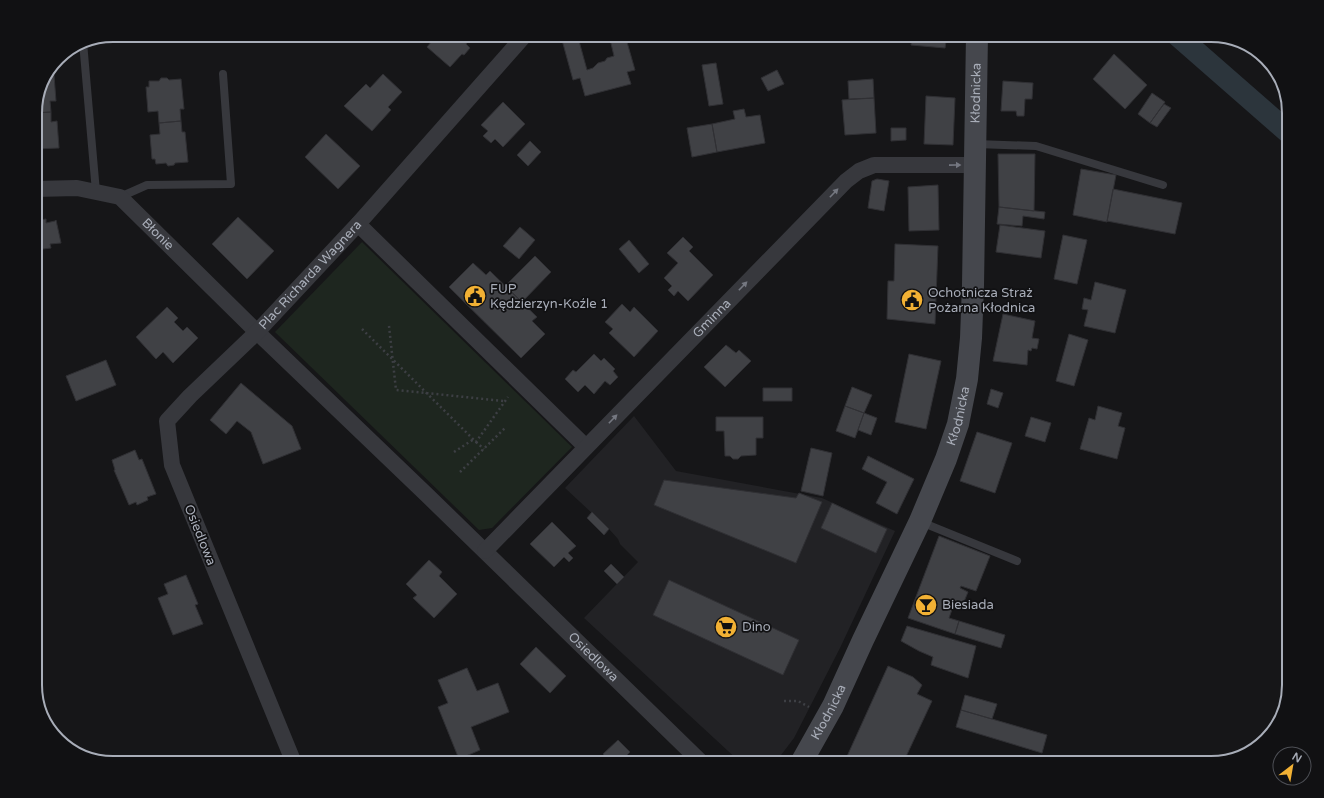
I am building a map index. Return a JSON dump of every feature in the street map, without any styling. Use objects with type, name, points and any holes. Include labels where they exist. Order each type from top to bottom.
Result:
[{"type":"main road","name":"Kłodnicka","points":[[805,756],[833,706],[920,522],[942,470],[958,424],[967,379],[973,285],[977,42]]},
{"type":"street","name":"Plac Richarda Wagnera","points":[[485,551],[257,332],[358,224],[519,42]]},
{"type":"street","name":"Gminna","points":[[485,551],[846,181],[859,171],[874,165],[975,155]]},
{"type":"street","points":[[42,189],[77,188],[120,197]]},
{"type":"street","name":"Błonie","points":[[120,197],[257,332]]},
{"type":"street","points":[[358,224],[586,447]]},
{"type":"street","name":"Osiedlowa","points":[[257,332],[190,396],[167,421],[172,465],[291,756]]},
{"type":"street","name":"Osiedlowa","points":[[485,551],[695,756]]},
{"type":"lane","points":[[83,49],[96,192]]},
{"type":"lane","points":[[120,197],[147,185],[231,184],[223,74]]},
{"type":"lane","points":[[975,155],[1036,146],[1163,185]]},
{"type":"lane","points":[[920,522],[1017,561]]},
{"type":"path","points":[[389,326],[395,392],[504,401]]},
{"type":"path","points":[[362,329],[484,449]]},
{"type":"path","points":[[454,452],[475,441],[504,401],[521,384]]},
{"type":"path","points":[[460,472],[506,427]]},
{"type":"shaded area","points":[[362,242],[572,447],[492,528],[479,530],[275,332]]},
{"type":"shaded area","points":[[634,416],[676,471],[822,498],[895,531],[840,648],[794,738],[780,756],[733,756],[584,618],[638,562],[620,544],[618,539],[609,529],[565,488]]},
{"type":"building","points":[[431,42],[468,42],[466,44],[470,48],[450,67],[427,47]]},
{"type":"building","points":[[563,42],[579,42],[587,70],[593,68],[598,63],[605,61],[607,58],[614,56],[611,42],[627,42],[635,70],[627,72],[631,84],[585,96],[580,78],[573,80]]},
{"type":"building","points":[[911,42],[946,42],[945,48],[911,45]]},
{"type":"building","points":[[1114,54],[1147,85],[1125,109],[1093,79]]},
{"type":"building","points":[[716,63],[723,104],[709,106],[702,65]]},
{"type":"building","points":[[777,70],[784,84],[768,91],[761,78]]},
{"type":"building","points":[[383,74],[402,92],[388,107],[391,110],[372,131],[344,106],[366,84],[370,88]]},
{"type":"building","points":[[54,75],[56,101],[50,101],[51,112],[42,113],[42,109],[44,95],[49,82]]},
{"type":"building","points":[[161,78],[167,78],[169,80],[181,79],[184,109],[180,109],[181,121],[159,123],[158,111],[148,112],[146,87],[149,87],[149,81],[159,81]]},
{"type":"building","points":[[873,79],[874,98],[849,99],[848,81]]},
{"type":"building","points":[[1003,81],[1033,83],[1032,99],[1025,99],[1024,116],[1017,116],[1016,111],[1001,111]]},
{"type":"building","points":[[1152,93],[1165,102],[1150,123],[1138,114]]},
{"type":"building","points":[[926,96],[955,98],[953,145],[924,144]]},
{"type":"building","points":[[874,98],[876,133],[845,135],[842,100]]},
{"type":"building","points":[[503,102],[525,124],[503,147],[495,139],[491,143],[483,136],[488,131],[481,125]]},
{"type":"building","points":[[1164,104],[1171,108],[1157,127],[1150,123]]},
{"type":"building","points":[[744,109],[746,117],[760,115],[765,143],[717,152],[712,124],[735,119],[733,111]]},
{"type":"building","points":[[51,112],[51,122],[57,121],[59,148],[42,149],[42,113]]},
{"type":"building","points":[[181,121],[182,132],[185,132],[188,162],[175,163],[174,165],[168,166],[166,163],[156,164],[155,159],[152,159],[150,135],[160,134],[159,123]]},
{"type":"building","points":[[712,124],[717,152],[692,157],[687,128]]},
{"type":"building","points":[[891,128],[906,128],[906,140],[891,141]]},
{"type":"building","points":[[326,134],[360,166],[338,189],[305,157]]},
{"type":"building","points":[[530,141],[541,152],[528,166],[517,155]]},
{"type":"building","points":[[998,154],[1035,154],[1034,211],[999,207]]},
{"type":"building","points":[[1081,169],[1116,175],[1107,222],[1073,215]]},
{"type":"building","points":[[877,179],[889,181],[884,211],[868,208],[872,181]]},
{"type":"building","points":[[938,185],[939,230],[909,231],[908,187]]},
{"type":"building","points":[[1113,189],[1182,203],[1175,234],[1107,221]]},
{"type":"building","points":[[999,207],[1045,212],[1044,219],[1023,216],[1022,226],[997,224]]},
{"type":"building","points":[[238,217],[274,251],[247,279],[212,244]]},
{"type":"building","points":[[46,219],[46,223],[56,220],[61,243],[50,244],[51,248],[42,249],[42,220]]},
{"type":"building","points":[[1000,225],[1045,231],[1041,258],[996,252]]},
{"type":"building","points":[[520,227],[535,240],[519,259],[503,246]]},
{"type":"building","points":[[1063,235],[1087,240],[1077,284],[1054,279]]},
{"type":"building","points":[[683,237],[693,247],[689,251],[713,275],[688,301],[678,291],[674,296],[668,290],[672,286],[664,278],[678,263],[667,253]]},
{"type":"building","points":[[629,240],[649,264],[639,273],[619,249]]},
{"type":"building","name":"Ochotnicza Straż Pożarna Kłodnica","points":[[895,244],[938,246],[935,324],[887,319],[888,281],[894,281]]},
{"type":"building","points":[[535,256],[551,272],[522,302],[505,286]]},
{"type":"building","points":[[473,263],[486,275],[490,271],[537,317],[532,321],[545,334],[521,358],[449,287]]},
{"type":"building","points":[[1095,282],[1126,290],[1115,333],[1084,326],[1088,310],[1082,309],[1084,298],[1091,300]]},
{"type":"building","points":[[622,304],[630,312],[634,307],[658,331],[634,357],[609,333],[613,329],[605,322]]},
{"type":"building","points":[[167,307],[178,318],[174,322],[183,331],[187,327],[198,338],[173,363],[163,352],[156,359],[136,337]]},
{"type":"building","points":[[1003,314],[1035,321],[1032,338],[1039,339],[1037,349],[1032,348],[1031,351],[1028,350],[1027,365],[993,361]]},
{"type":"building","points":[[1069,334],[1088,340],[1074,386],[1056,381]]},
{"type":"building","points":[[726,345],[736,353],[739,350],[751,361],[725,387],[704,367]]},
{"type":"building","points":[[594,354],[601,361],[604,358],[615,369],[613,371],[618,377],[610,385],[605,381],[594,394],[585,385],[578,392],[565,379],[573,370],[576,372]]},
{"type":"building","points":[[909,354],[941,361],[926,429],[895,422]]},
{"type":"building","points":[[106,360],[116,385],[76,401],[66,376]]},
{"type":"building","points":[[241,383],[292,426],[301,449],[263,464],[251,432],[237,421],[226,434],[210,420]]},
{"type":"building","points":[[852,387],[872,395],[864,413],[845,406]]},
{"type":"building","points":[[763,388],[792,388],[792,401],[763,401]]},
{"type":"building","points":[[991,389],[1003,393],[998,408],[987,404]]},
{"type":"building","points":[[845,406],[864,413],[855,438],[836,431]]},
{"type":"building","points":[[1098,406],[1122,413],[1118,426],[1125,428],[1117,459],[1080,449],[1089,418],[1095,420]]},
{"type":"building","points":[[864,413],[877,418],[871,435],[858,430]]},
{"type":"building","points":[[716,417],[763,417],[763,438],[756,438],[756,455],[741,456],[738,459],[725,456],[724,431],[716,431]]},
{"type":"building","points":[[1031,417],[1051,423],[1045,442],[1025,436]]},
{"type":"building","points":[[977,432],[1012,443],[995,493],[960,481]]},
{"type":"building","points":[[811,448],[832,453],[823,496],[801,491]]},
{"type":"building","points":[[135,450],[139,460],[142,459],[156,494],[147,497],[148,500],[137,505],[136,502],[129,505],[114,470],[112,460]]},
{"type":"building","points":[[868,456],[914,479],[897,514],[876,503],[887,482],[862,469]]},
{"type":"building","points":[[664,480],[796,498],[799,493],[822,502],[796,563],[654,505]]},
{"type":"building","points":[[832,503],[887,529],[876,553],[821,528]]},
{"type":"building","points":[[592,512],[609,529],[604,535],[587,518]]},
{"type":"building","points":[[552,522],[576,546],[568,553],[573,558],[569,562],[564,557],[554,567],[530,544]]},
{"type":"building","points":[[939,536],[990,556],[976,591],[961,586],[960,588],[968,592],[963,604],[955,601],[949,618],[959,621],[955,634],[908,618]]},
{"type":"building","points":[[429,560],[442,572],[439,576],[457,594],[434,618],[413,598],[417,595],[406,584]]},
{"type":"building","points":[[611,564],[624,577],[617,584],[604,571]]},
{"type":"building","points":[[186,575],[198,604],[195,605],[203,624],[173,635],[158,598],[168,594],[164,584]]},
{"type":"building","name":"Dino","points":[[669,580],[799,640],[783,675],[653,615]]},
{"type":"building","points":[[959,621],[1005,635],[1001,648],[955,634]]},
{"type":"building","points":[[907,626],[976,646],[968,678],[931,665],[933,657],[901,641]]},
{"type":"building","points":[[536,647],[566,676],[550,693],[520,664]]},
{"type":"building","points":[[888,666],[913,677],[922,685],[917,694],[932,701],[906,756],[847,756]]},
{"type":"building","points":[[467,668],[477,691],[498,683],[509,712],[471,727],[480,750],[466,756],[458,756],[438,707],[448,703],[438,680]]},
{"type":"building","points":[[965,695],[997,704],[992,719],[961,710]]},
{"type":"building","points":[[961,710],[1047,735],[1042,753],[956,727]]},
{"type":"building","points":[[618,740],[630,752],[626,756],[605,756],[603,754]]},
{"type":"waterway","points":[[1185,42],[1282,127]]},
{"type":"place","name":"FUP Kędzierzyn-Koźle 1","points":[[475,296]]},
{"type":"place","name":"Ochotnicza Straż Pożarna Kłodnica","points":[[912,300]]},
{"type":"place","name":"Biesiada","points":[[926,605]]},
{"type":"place","name":"Dino","points":[[726,627]]}]
